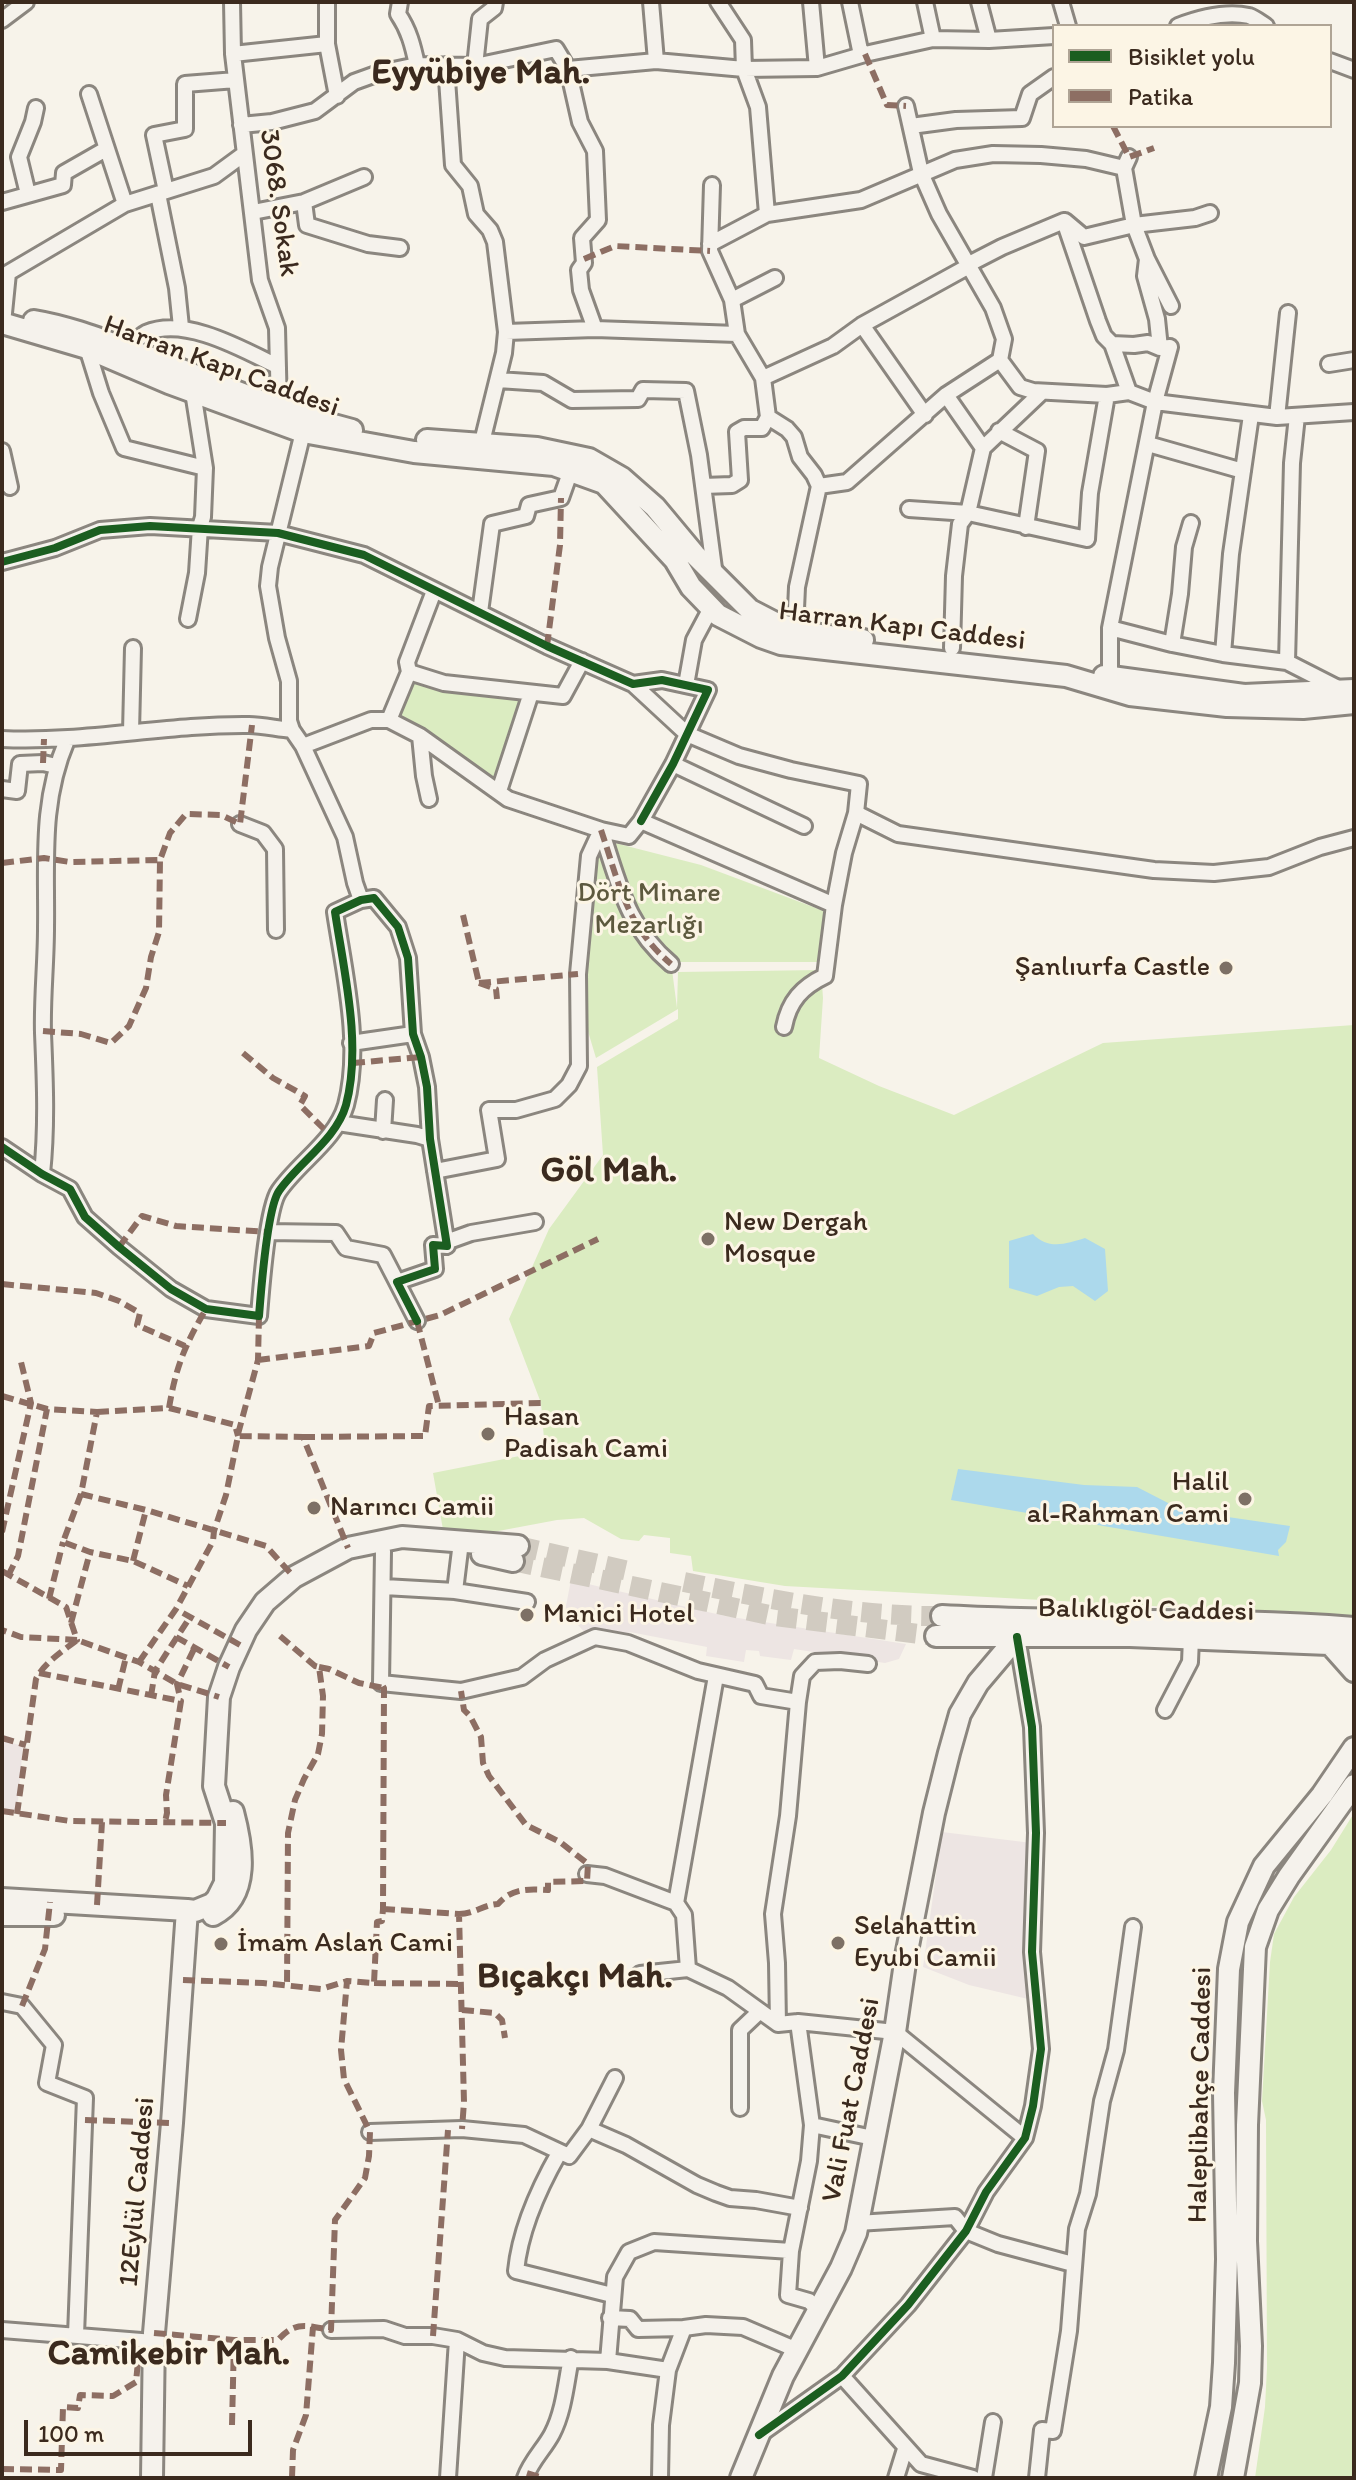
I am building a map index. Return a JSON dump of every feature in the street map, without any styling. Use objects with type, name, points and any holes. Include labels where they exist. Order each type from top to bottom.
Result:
[{"type":"main road","name":"Harran Kapı Caddesi","points":[[3,320],[87,348],[193,392],[303,432],[414,452],[520,461],[571,470],[604,483],[675,560],[691,587],[718,615],[781,644],[1054,674],[1130,695],[1227,706],[1303,708],[1351,695]]},
{"type":"main road","name":"Harran Kapı Caddesi","points":[[3,320],[65,327],[279,409],[386,438],[482,442],[537,448],[589,459],[622,478],[655,507],[695,555],[750,610],[777,624],[808,632],[952,648],[1085,669],[1110,678],[1244,695],[1351,695]]},
{"type":"main road","points":[[2,1899],[186,1915],[205,1918],[227,1907],[235,1898],[239,1885],[240,1840],[226,1784],[227,1707],[233,1678],[271,1609],[301,1588],[350,1562],[383,1551],[516,1553],[402,1537],[348,1548],[294,1577],[265,1602],[246,1630],[219,1697],[214,1786],[226,1823],[225,1883],[212,1904],[186,1915],[2,1915]]},
{"type":"main road","name":"Balıklıgöl Caddesi","points":[[942,1616],[1061,1621],[1209,1621],[1354,1628]]},
{"type":"main road","name":"Balıklıgöl Caddesi","points":[[936,1636],[1191,1638],[1354,1645]]},
{"type":"main road","name":"Vali Fuat Caddesi","points":[[741,2478],[783,2376],[841,2268],[856,2233],[934,1813],[960,1714],[978,1683],[1017,1637]]},
{"type":"main road","points":[[1330,1644],[1354,1671]]},
{"type":"main road","name":"Haleplibahçe Caddesi","points":[[1206,2478],[1221,2407],[1224,2363],[1227,2259],[1224,2093],[1229,1969],[1238,1922],[1264,1866],[1322,1795],[1354,1748]]},
{"type":"main road","name":"Haleplibahçe Caddesi","points":[[1233,2478],[1250,2383],[1247,2139],[1255,1947],[1268,1910],[1282,1887],[1354,1785]]},
{"type":"main road","name":"12Eylül Caddesi","points":[[152,2478],[154,2342],[186,1915]]},
{"type":"street","points":[[2,20],[26,2]]},
{"type":"street","name":"3068. Sokak","points":[[232,2],[233,54],[260,280],[277,328],[279,409]]},
{"type":"street","points":[[327,2],[327,44],[337,96]]},
{"type":"street","points":[[400,2],[398,14],[405,24],[417,65]]},
{"type":"street","points":[[475,66],[480,19],[494,8],[495,2]]},
{"type":"street","points":[[651,2],[656,61]]},
{"type":"street","points":[[718,2],[743,40],[744,69],[758,107],[767,214]]},
{"type":"street","points":[[811,2],[817,68]]},
{"type":"street","points":[[850,2],[860,50],[865,54]]},
{"type":"street","points":[[925,2],[933,39]]},
{"type":"street","points":[[979,2],[989,40]]},
{"type":"street","points":[[1061,2],[1067,24]]},
{"type":"street","points":[[1183,24],[1202,17],[1232,16],[1251,16],[1263,24]]},
{"type":"street","points":[[568,69],[656,61],[744,69],[817,68],[933,39],[1052,36]]},
{"type":"street","points":[[233,54],[327,44]]},
{"type":"street","points":[[241,125],[272,122],[315,111],[354,82],[379,73],[417,65],[475,66],[556,49],[568,69],[580,122],[595,151],[598,220],[582,238],[584,263],[579,270],[581,290],[595,329]]},
{"type":"street","points":[[1332,62],[1354,70]]},
{"type":"street","points":[[446,65],[453,165],[470,186],[476,214],[490,230],[495,242],[506,332],[498,380],[482,442]]},
{"type":"street","points":[[911,126],[956,120],[1022,118],[1030,94],[1052,78]]},
{"type":"street","points":[[181,327],[154,135],[185,129],[185,84],[236,80]]},
{"type":"street","points":[[89,94],[125,204]]},
{"type":"street","points":[[819,486],[847,482],[946,395],[1000,360],[1004,339],[993,308],[939,214],[921,173],[906,106]]},
{"type":"street","points":[[28,194],[19,157],[36,108]]},
{"type":"street","points":[[2,202],[63,185],[64,173],[106,149]]},
{"type":"street","points":[[3,320],[5,268],[125,204],[214,176],[244,154]]},
{"type":"street","points":[[710,244],[767,214],[861,200],[955,160],[993,154],[1041,155],[1112,164],[1126,162],[1134,225],[1171,306]]},
{"type":"street","points":[[253,212],[304,202],[364,177]]},
{"type":"street","points":[[703,486],[732,485],[740,480],[737,432],[744,428],[762,428],[768,417],[763,378],[737,334],[732,300],[710,251],[712,185]]},
{"type":"street","points":[[304,202],[307,225],[368,244],[400,248]]},
{"type":"street","points":[[1064,221],[1084,237],[1134,225],[1195,218],[1210,213]]},
{"type":"street","points":[[763,378],[833,346],[862,325],[1002,247],[1064,221]]},
{"type":"street","points":[[1064,221],[1098,321],[1104,336],[1112,344],[1129,392]]},
{"type":"street","points":[[1147,259],[1145,276],[1157,319],[1160,348]]},
{"type":"street","points":[[732,300],[775,278]]},
{"type":"street","points":[[1277,417],[1288,313]]},
{"type":"street","points":[[862,325],[925,415]]},
{"type":"street","points":[[127,349],[145,333],[181,327],[231,344],[277,366]]},
{"type":"street","points":[[506,332],[595,329],[737,334]]},
{"type":"street","points":[[1110,678],[1110,628],[1155,402],[1170,347],[1160,348],[1148,343],[1112,344]]},
{"type":"street","points":[[87,348],[101,393],[124,448],[205,468]]},
{"type":"street","points":[[1000,360],[1020,387],[1042,392],[1107,395],[1129,392],[1155,402],[1277,417],[1354,412]]},
{"type":"street","points":[[1329,364],[1354,360]]},
{"type":"street","points":[[498,380],[543,383],[572,400],[638,399],[643,390],[686,391],[715,576]]},
{"type":"street","points":[[188,619],[197,573],[205,468],[193,392]]},
{"type":"street","points":[[952,648],[960,524],[968,513],[983,448],[1042,392]]},
{"type":"street","points":[[946,395],[983,448]]},
{"type":"street","points":[[909,509],[968,513],[1087,539],[1090,493],[1107,395]]},
{"type":"street","points":[[1223,654],[1231,554],[1251,415]]},
{"type":"street","points":[[1287,662],[1292,463],[1297,416]]},
{"type":"street","points":[[768,417],[794,437],[800,457],[819,486],[797,587],[796,609],[808,632]]},
{"type":"street","points":[[999,431],[1037,451],[1026,527]]},
{"type":"street","points":[[303,432],[268,586],[277,638],[289,681],[292,730],[303,746],[345,837],[361,900]]},
{"type":"street","points":[[1148,444],[1243,471]]},
{"type":"street","points":[[2,451],[10,487]]},
{"type":"street","points":[[480,612],[492,524],[526,516],[529,505],[561,498],[571,470]]},
{"type":"street","points":[[1172,644],[1184,547],[1191,523]]},
{"type":"street","points":[[2,562],[55,548],[100,530],[150,526],[278,533],[364,555],[633,684],[687,734],[739,756],[859,784],[856,813],[834,905],[825,976],[807,984],[787,1011],[784,1027]]},
{"type":"street","points":[[389,720],[409,672],[407,662],[434,591]]},
{"type":"street","points":[[686,685],[694,640],[711,608]]},
{"type":"street","points":[[1110,628],[1223,654],[1287,662],[1351,695]]},
{"type":"street","points":[[131,732],[133,648]]},
{"type":"street","points":[[409,672],[444,683],[563,696],[582,661]]},
{"type":"street","points":[[303,746],[371,720],[389,720],[420,736],[508,799],[601,830],[629,836],[641,821],[673,764],[708,690],[662,680],[633,684]]},
{"type":"street","points":[[499,791],[531,693]]},
{"type":"street","points":[[2,739],[67,740],[191,726],[252,725],[292,730]]},
{"type":"street","points":[[420,736],[429,799]]},
{"type":"street","points":[[42,1174],[46,1121],[44,858],[56,766],[67,740]]},
{"type":"street","points":[[2,789],[17,791],[20,764],[56,766]]},
{"type":"street","points":[[673,764],[804,826]]},
{"type":"street","points":[[856,813],[898,834],[1154,870],[1214,873],[1269,867],[1320,847],[1354,838]]},
{"type":"street","points":[[641,821],[834,905]]},
{"type":"street","points":[[240,824],[263,833],[275,849],[276,930]]},
{"type":"street","points":[[601,830],[628,912],[654,950],[671,964]]},
{"type":"street","points":[[435,1171],[497,1159],[489,1110],[516,1110],[555,1099],[569,1085],[579,1066],[578,974],[589,856],[601,830]]},
{"type":"street","points":[[2,1147],[70,1189],[85,1217],[171,1289],[206,1309],[259,1316],[268,1232],[276,1193],[338,1123],[345,1106],[353,1063],[348,996],[335,912],[361,900],[374,898],[402,936],[411,987],[413,1034],[427,1087],[430,1139],[447,1246],[433,1245],[435,1269],[397,1282]]},
{"type":"street","points":[[351,1043],[413,1034]]},
{"type":"street","points":[[383,1131],[385,1100]]},
{"type":"street","points":[[338,1123],[430,1139]]},
{"type":"street","points":[[446,1242],[471,1233],[535,1222]]},
{"type":"street","points":[[268,1232],[336,1233],[346,1248],[383,1255],[417,1321]]},
{"type":"street","points":[[455,1591],[460,1550]]},
{"type":"street","points":[[383,1551],[381,1683],[461,1691],[522,1677],[545,1660],[595,1637],[628,1643],[682,1666],[755,1684],[761,1696],[798,1702]]},
{"type":"street","points":[[384,1587],[455,1591],[527,1602]]},
{"type":"street","points":[[759,2435],[842,2376],[908,2305],[966,2231],[986,2192],[1025,2138],[1041,2049],[1032,1952],[1036,1833],[1032,1727],[1017,1637]]},
{"type":"street","points":[[1165,1710],[1190,1662],[1191,1638]]},
{"type":"street","points":[[778,2024],[773,1914],[788,1816],[802,1676],[815,1662],[868,1664]]},
{"type":"street","points":[[676,1903],[716,1676]]},
{"type":"street","points":[[587,1874],[605,1876],[676,1903],[684,1915],[688,1969]]},
{"type":"street","points":[[1037,2478],[1042,2430],[1053,2431],[1056,2417],[1069,2331],[1077,2229],[1088,2194],[1102,2101],[1116,2050],[1133,1927]]},
{"type":"street","points":[[640,1974],[688,1969],[728,1988],[778,2024],[798,2022],[895,2032],[1025,2138]]},
{"type":"street","points":[[2,2002],[22,2006],[54,2045],[47,2083],[85,2098],[76,2335]]},
{"type":"street","points":[[740,2108],[740,2030],[759,2012]]},
{"type":"street","points":[[798,2022],[812,2125],[809,2161],[791,2251],[788,2295],[809,2301],[819,2310]]},
{"type":"street","points":[[370,2132],[462,2129],[524,2135],[569,2156],[589,2129],[615,2078]]},
{"type":"street","points":[[812,2125],[873,2138]]},
{"type":"street","points":[[589,2129],[716,2193],[730,2198],[800,2208]]},
{"type":"street","points":[[559,2153],[538,2195],[518,2249],[516,2271],[612,2295]]},
{"type":"street","points":[[857,2223],[955,2217],[966,2231],[998,2244],[1073,2264]]},
{"type":"street","points":[[608,2361],[615,2277],[629,2252],[654,2242],[791,2251]]},
{"type":"street","points":[[610,2318],[630,2319],[638,2329],[706,2325],[743,2327],[797,2350]]},
{"type":"street","points":[[660,2478],[661,2425],[668,2370],[684,2328]]},
{"type":"street","points":[[331,2330],[384,2329],[405,2336],[433,2336],[457,2340],[483,2353],[505,2358],[571,2358],[668,2370]]},
{"type":"street","points":[[2,2330],[154,2342]]},
{"type":"street","points":[[448,2478],[457,2340]]},
{"type":"street","points":[[525,2478],[552,2434],[562,2406],[571,2358]]},
{"type":"street","points":[[842,2376],[921,2464],[973,2478]]},
{"type":"street","points":[[984,2478],[993,2422]]},
{"type":"street","points":[[896,2478],[905,2449]]},
{"type":"shaded area","points":[[571,1580],[725,1616],[906,1644],[899,1659],[885,1663],[794,1649],[791,1660],[760,1656],[759,1651],[746,1650],[744,1662],[706,1656],[707,1647],[630,1632],[626,1636],[591,1639],[565,1611]]},
{"type":"shaded area","points":[[2,1740],[23,1746],[17,1812],[2,1808]]},
{"type":"shaded area","points":[[942,1832],[1032,1843],[1028,1999],[969,1985],[923,1967]]},
{"type":"green space","points":[[412,679],[527,696],[499,783],[399,715]]},
{"type":"green space","name":"Dört Minare Mezarlığı","points":[[611,842],[701,865],[824,911],[820,962],[671,962],[677,1008],[678,972],[821,970],[823,998],[819,1058],[879,1086],[954,1115],[1103,1043],[1354,1025],[1354,1617],[785,1586],[693,1571],[691,1556],[670,1553],[670,1538],[644,1535],[639,1541],[621,1539],[584,1518],[557,1520],[445,1541],[433,1473],[545,1451],[541,1403],[509,1319],[549,1229],[603,1155],[597,1067],[678,1019],[678,1009],[596,1058],[584,1018],[594,859]]},
{"type":"green space","points":[[1354,1813],[1354,2478],[1255,2478],[1267,2368],[1266,2120],[1262,2101],[1274,1934],[1294,1897],[1331,1850]]},
{"type":"water","points":[[1033,1234],[1051,1244],[1085,1238],[1105,1249],[1108,1291],[1095,1301],[1073,1286],[1059,1287],[1037,1296],[1009,1288],[1009,1241]]},
{"type":"water","points":[[958,1469],[1084,1485],[1137,1487],[1170,1504],[1207,1514],[1290,1526],[1286,1542],[1278,1550],[1279,1556],[951,1500]]},
{"type":"tunnel","points":[[518,1546],[629,1571]]},
{"type":"tunnel","points":[[513,1561],[774,1616],[936,1636]]},
{"type":"tunnel","points":[[684,1582],[845,1610],[942,1616]]},
{"type":"marked path","points":[[865,54],[887,105],[906,106]]},
{"type":"marked path","points":[[1114,128],[1129,157],[1154,148]]},
{"type":"marked path","points":[[584,259],[615,246],[710,251]]},
{"type":"marked path","points":[[547,646],[560,545],[561,498]]},
{"type":"marked path","points":[[2,863],[44,858],[70,862],[160,860],[170,833],[186,814],[221,815],[240,824],[252,725]]},
{"type":"marked path","points":[[43,763],[44,739]]},
{"type":"marked path","points":[[601,830],[619,886],[634,919],[656,950],[671,964]]},
{"type":"marked path","points":[[43,1031],[81,1034],[111,1043],[129,1026],[146,988],[159,932],[160,860]]},
{"type":"marked path","points":[[463,915],[479,983]]},
{"type":"marked path","points":[[479,983],[578,974]]},
{"type":"marked path","points":[[479,983],[496,989],[497,999]]},
{"type":"marked path","points":[[243,1053],[273,1078],[305,1096],[300,1105],[329,1134]]},
{"type":"marked path","points":[[353,1063],[421,1057]]},
{"type":"marked path","points":[[119,1247],[142,1216],[176,1226],[268,1232]]},
{"type":"marked path","points":[[258,1360],[369,1346],[374,1333],[440,1315],[598,1239]]},
{"type":"marked path","points":[[2,1284],[96,1293],[140,1313],[137,1325],[185,1346]]},
{"type":"marked path","points":[[169,1408],[182,1356],[206,1309]]},
{"type":"marked path","points":[[238,1434],[258,1360],[259,1316]]},
{"type":"marked path","points":[[417,1321],[439,1406]]},
{"type":"marked path","points":[[2,1532],[31,1403],[21,1362]]},
{"type":"marked path","points":[[2,1396],[47,1409],[97,1412],[81,1494],[63,1542],[90,1552],[133,1561],[188,1586]]},
{"type":"marked path","points":[[303,1437],[425,1436],[429,1406],[541,1403]]},
{"type":"marked path","points":[[97,1412],[169,1408],[235,1425],[238,1436]]},
{"type":"marked path","points":[[8,1576],[18,1556],[47,1409]]},
{"type":"marked path","points":[[139,1662],[176,1609],[213,1541],[238,1436],[303,1437],[348,1548]]},
{"type":"marked path","points":[[81,1494],[266,1546],[294,1577]]},
{"type":"marked path","points":[[133,1561],[146,1510]]},
{"type":"marked path","points":[[49,1599],[63,1542]]},
{"type":"marked path","points":[[71,1623],[90,1552]]},
{"type":"marked path","points":[[2,1571],[66,1607],[77,1640],[21,1637],[2,1630]]},
{"type":"marked path","points":[[183,1613],[240,1645]]},
{"type":"marked path","points":[[151,1696],[155,1671],[190,1617]]},
{"type":"marked path","points":[[280,1636],[319,1667],[323,1696],[318,1754],[295,1800],[288,1833],[287,1986]]},
{"type":"marked path","points":[[176,1637],[229,1667]]},
{"type":"marked path","points":[[17,1814],[36,1679],[49,1663],[77,1640],[139,1662],[177,1684],[219,1697]]},
{"type":"marked path","points":[[179,1693],[177,1684],[195,1647]]},
{"type":"marked path","points":[[118,1690],[126,1657]]},
{"type":"marked path","points":[[319,1667],[359,1683],[384,1688]]},
{"type":"marked path","points":[[39,1673],[181,1701],[166,1795],[165,1822]]},
{"type":"marked path","points":[[154,2333],[234,2340],[278,2340],[296,2327],[331,2330],[335,2220],[365,2178],[369,2156],[370,2132],[344,2079],[341,2050],[347,1981],[374,1983],[377,1922],[382,1921],[384,1688],[381,1683]]},
{"type":"marked path","points":[[459,1914],[498,1904],[520,1891],[548,1890],[548,1882],[587,1881],[588,1864],[560,1842],[526,1825],[489,1776],[483,1763],[481,1737],[464,1710],[461,1691]]},
{"type":"marked path","points":[[2,1738],[26,1745]]},
{"type":"marked path","points":[[2,1811],[70,1821],[226,1823]]},
{"type":"marked path","points":[[97,1905],[102,1822]]},
{"type":"marked path","points":[[22,2006],[45,1949],[50,1902]]},
{"type":"marked path","points":[[383,1909],[459,1914],[462,2129]]},
{"type":"marked path","points":[[183,1980],[321,1989],[347,1981]]},
{"type":"marked path","points":[[374,1983],[460,1984]]},
{"type":"marked path","points":[[462,2010],[495,2013],[502,2020],[505,2038]]},
{"type":"marked path","points":[[85,2120],[172,2123]]},
{"type":"marked path","points":[[433,2336],[448,2130]]},
{"type":"marked path","points":[[292,2478],[293,2450],[306,2415],[313,2327]]},
{"type":"marked path","points":[[232,2425],[234,2340]]},
{"type":"marked path","points":[[2,2469],[61,2470],[63,2407],[78,2408],[80,2395],[113,2396],[136,2382],[140,2341]]},
{"type":"marked path","points":[[527,2473],[543,2478]]},
{"type":"cycle path","points":[[2,562],[55,548],[100,530],[150,526],[278,533],[364,555],[547,646],[633,684],[662,680],[708,690],[673,764],[641,821]]},
{"type":"cycle path","points":[[2,1147],[70,1189],[85,1217],[171,1289],[206,1309],[259,1316],[265,1250],[275,1200],[287,1180],[326,1140],[346,1105],[352,1033],[335,912],[361,900],[374,898],[398,927],[408,958],[413,1034],[427,1087],[430,1139],[447,1246],[433,1245],[435,1269],[397,1282],[417,1321]]},
{"type":"cycle path","points":[[759,2435],[842,2376],[908,2305],[966,2231],[986,2192],[1025,2138],[1041,2049],[1032,1952],[1036,1833],[1032,1727],[1017,1637]]},
{"type":"place","name":"Şanlıurfa Castle","points":[[1226,968]]},
{"type":"place","name":"New Dergah Mosque","points":[[708,1239]]},
{"type":"place","name":"Hasan Padisah Cami","points":[[488,1434]]},
{"type":"place","name":"Halil al-Rahman Cami","points":[[1245,1499]]},
{"type":"place","name":"Narıncı Camii","points":[[314,1508]]},
{"type":"place","name":"Manici Hotel","points":[[527,1615]]},
{"type":"place","name":"Selahattin Eyubi Camii","points":[[838,1943]]},
{"type":"place","name":"İmam Aslan Cami","points":[[221,1944]]},
{"type":"district","name":"Eyyübiye Mah.","points":[[481,74]]},
{"type":"district","name":"Göl Mah.","points":[[609,1172]]},
{"type":"district","name":"Bıçakçı Mah.","points":[[575,1978]]},
{"type":"district","name":"Camikebir Mah.","points":[[169,2355]]}]
